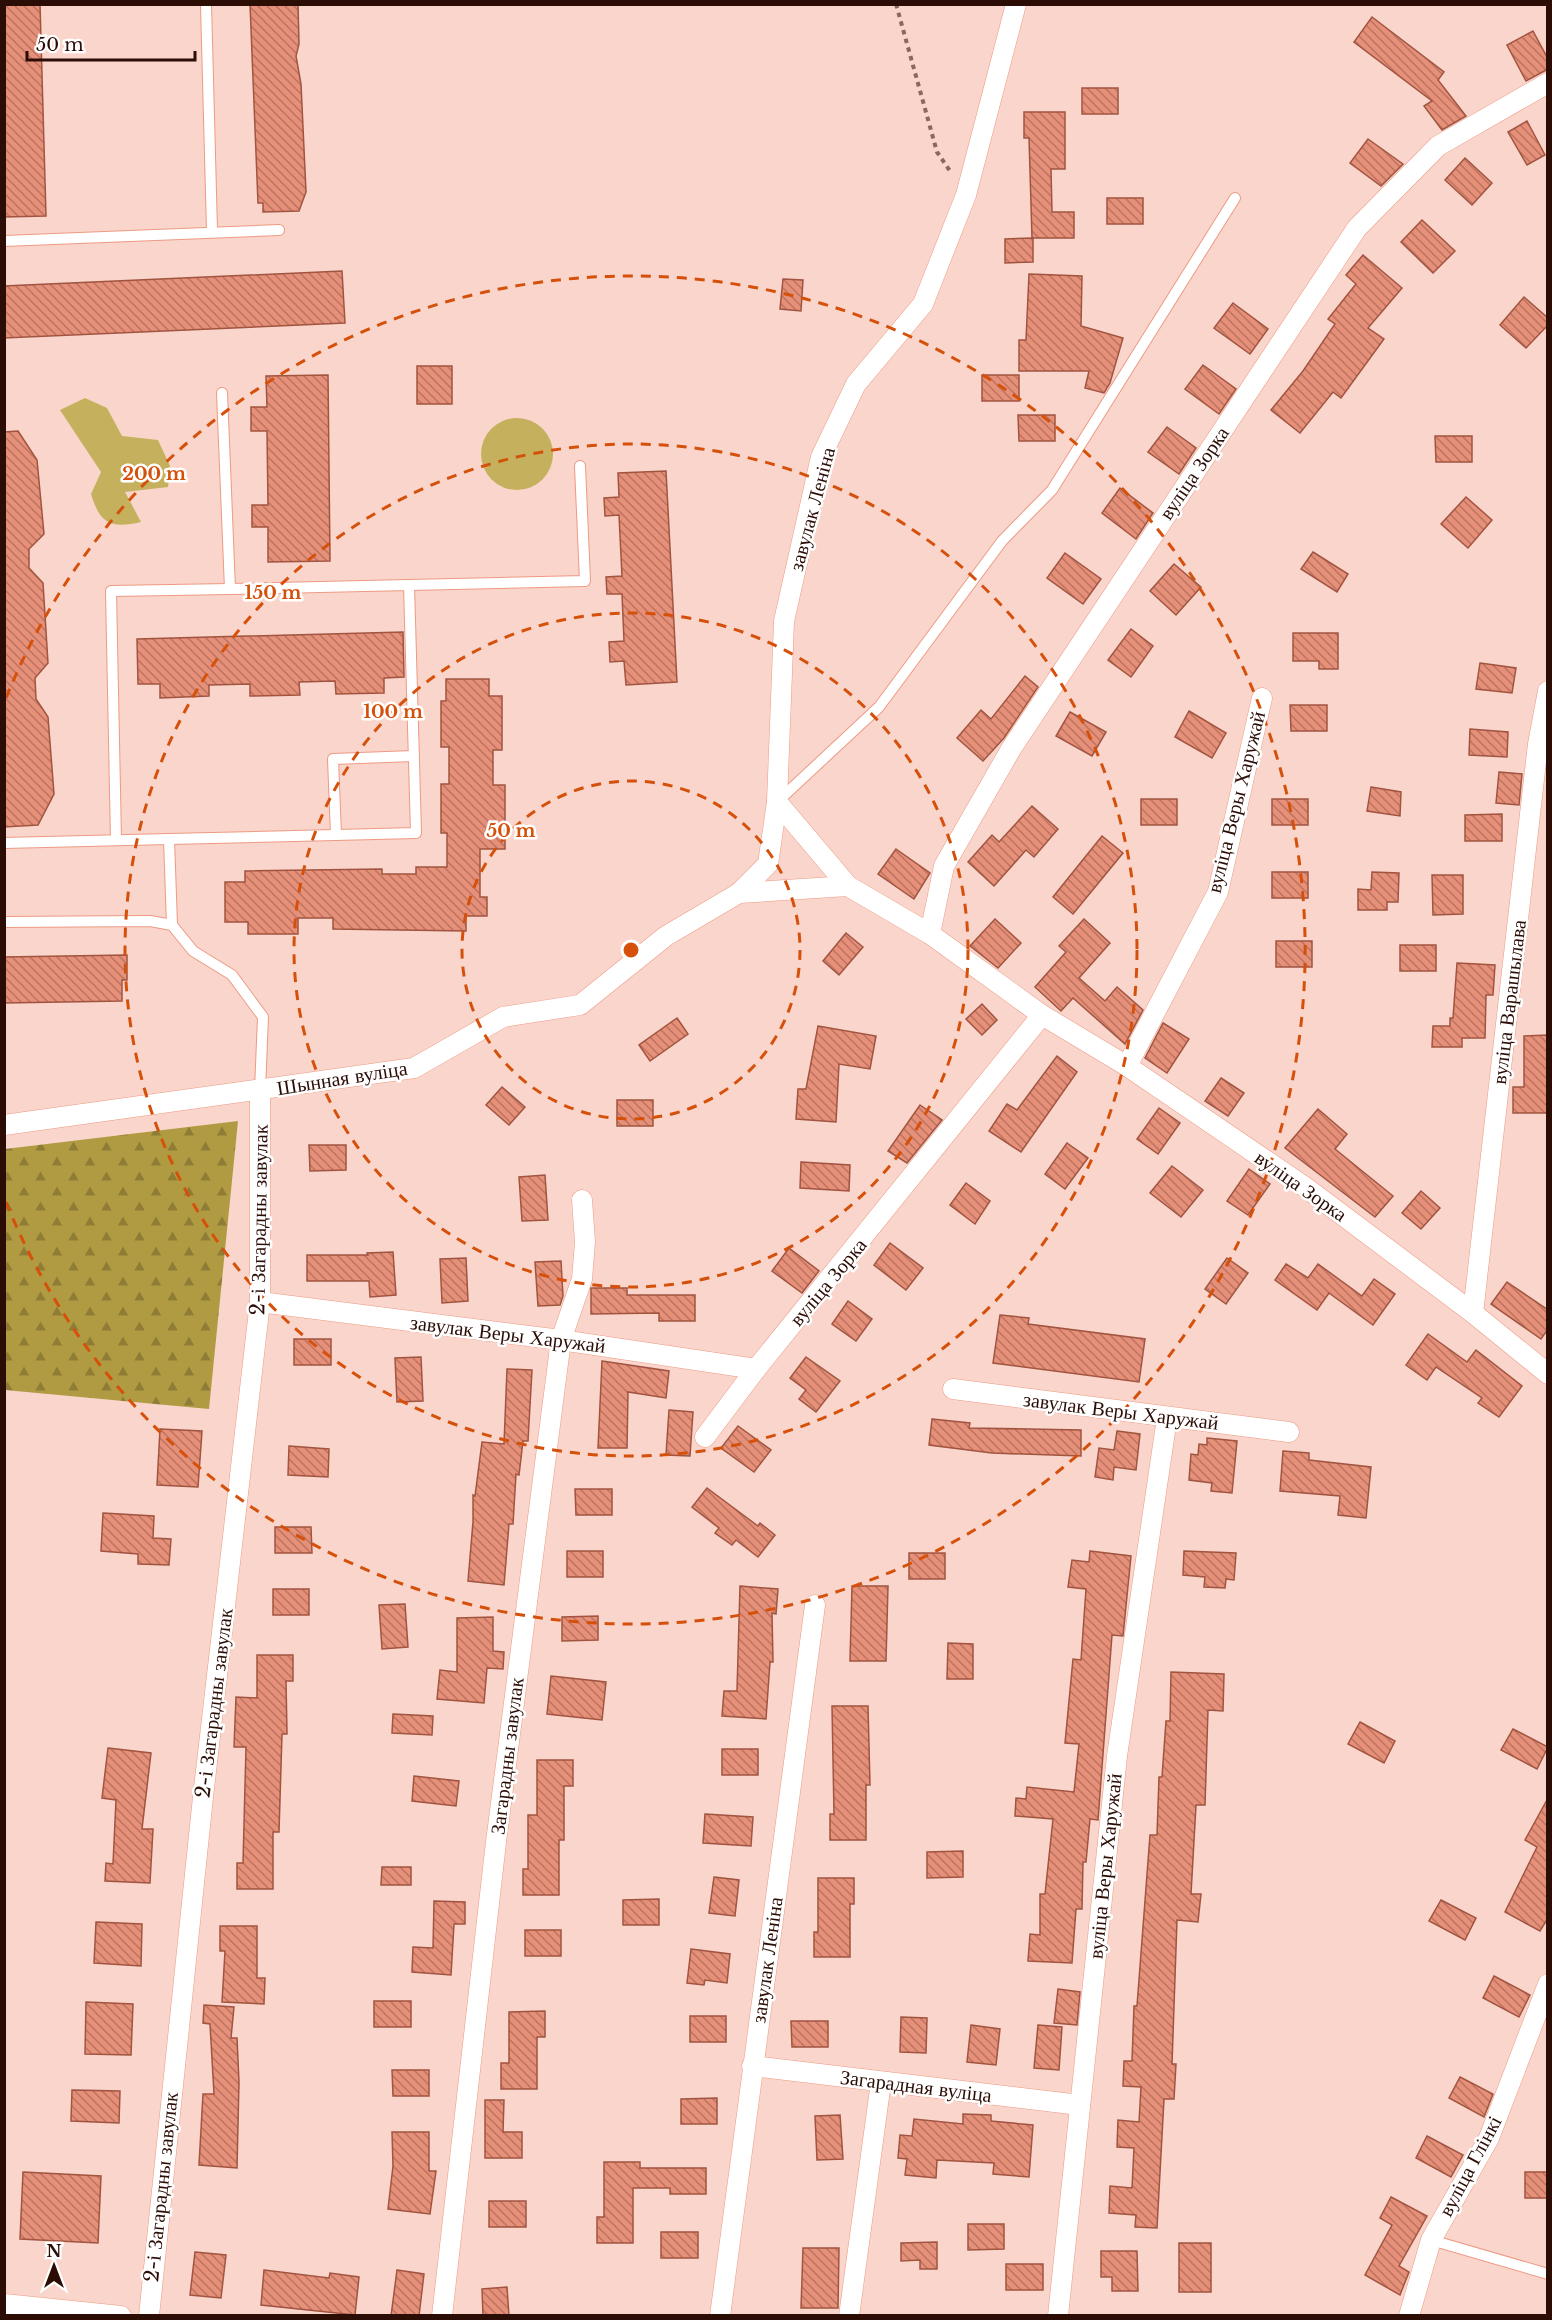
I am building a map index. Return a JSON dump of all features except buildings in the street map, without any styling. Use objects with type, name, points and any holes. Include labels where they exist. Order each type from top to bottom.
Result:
[{"type":"street","name":"завулак Леніна","points":[[739,893],[768,864],[777,802],[784,621],[821,457],[856,384],[923,304],[966,195],[1016,4]]},
{"type":"street","name":"вуліца Зорка","points":[[930,934],[944,866],[1011,749],[1357,228],[1438,146],[1548,83]]},
{"type":"street","name":"вуліца Варашылава","points":[[1473,1313],[1548,691]]},
{"type":"street","name":"вуліца Веры Харужай","points":[[1127,1066],[1218,892],[1262,698]]},
{"type":"street","points":[[777,802],[848,886]]},
{"type":"street","name":"вуліца Зорка","points":[[848,886],[930,934],[1042,1015],[1127,1066],[1305,1187],[1473,1313],[1548,1374]]},
{"type":"street","name":"Шынная вуліца","points":[[4,1125],[414,1068],[503,1017],[580,1005],[666,936],[739,893],[848,886]]},
{"type":"street","name":"вуліца Зорка","points":[[705,1437],[756,1369],[1042,1015]]},
{"type":"street","name":"2-і Загарадны завулак","points":[[149,2316],[203,1797],[260,1302],[260,1090]]},
{"type":"street","name":"Загарадны завулак","points":[[442,2316],[496,1842],[561,1340],[582,1279],[585,1242],[582,1200]]},
{"type":"street","name":"завулак Веры Харужай","points":[[260,1302],[561,1340],[756,1369]]},
{"type":"street","name":"завулак Веры Харужай","points":[[953,1389],[1289,1432]]},
{"type":"street","name":"вуліца Веры Харужай","points":[[1058,2316],[1117,1756],[1167,1418]]},
{"type":"street","name":"завулак Леніна","points":[[720,2316],[814,1605]]},
{"type":"street","name":"вуліца Глінкі","points":[[1409,2316],[1431,2240],[1489,2138],[1548,1984]]},
{"type":"street","name":"Загарадная вуліца","points":[[752,2066],[1080,2105]]},
{"type":"street","points":[[849,2316],[881,2082]]},
{"type":"street","points":[[4,2304],[121,2316]]},
{"type":"lane","points":[[206,4],[212,231]]},
{"type":"lane","points":[[777,802],[879,707],[1002,541],[1052,490],[1235,198]]},
{"type":"lane","points":[[4,241],[279,230]]},
{"type":"lane","points":[[222,393],[230,590]]},
{"type":"lane","points":[[116,840],[111,591],[585,581],[580,466]]},
{"type":"lane","points":[[4,843],[416,833],[409,585]]},
{"type":"lane","points":[[336,835],[333,759],[414,756]]},
{"type":"lane","points":[[169,839],[172,925],[193,951],[232,975],[263,1017],[260,1090]]},
{"type":"lane","points":[[4,922],[150,921],[172,925]]},
{"type":"lane","points":[[1431,2240],[1548,2274]]},
{"type":"path","points":[[896,4],[937,152],[966,195]]},
{"type":"shaded area","points":[[85,398],[107,408],[122,436],[158,440],[170,466],[168,487],[125,492],[141,522],[114,524],[108,522],[98,512],[91,494],[101,472],[60,410]]},
{"type":"shaded area","points":[[517,418],[537,424],[547,434],[553,454],[547,474],[537,484],[517,490],[497,484],[487,474],[481,454],[487,434],[497,424]]},
{"type":"green space","points":[[238,1121],[209,1409],[5,1390],[5,1149]]}]
